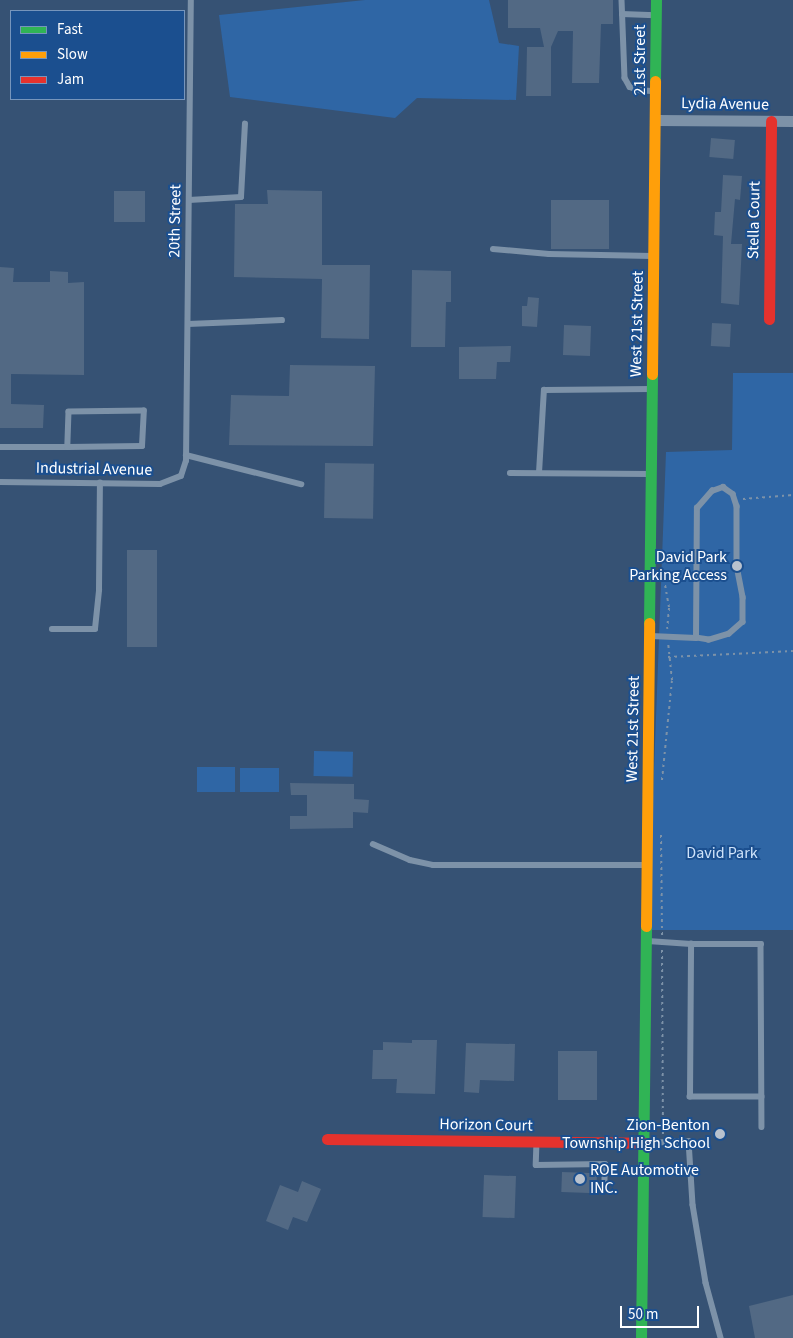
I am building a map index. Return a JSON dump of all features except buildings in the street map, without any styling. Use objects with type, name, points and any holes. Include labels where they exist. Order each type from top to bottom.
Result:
[{"type":"street","name":"21st Street","points":[[656,0],[656,120]]},
{"type":"street","name":"Lydia Avenue","points":[[656,120],[793,121]]},
{"type":"street","name":"West 21st Street","points":[[641,1338],[656,120]]},
{"type":"street","name":"Stella Court","points":[[769,319],[771,121]]},
{"type":"street","name":"Horizon Court","points":[[327,1139],[644,1143]]},
{"type":"lane","name":"20th Street","points":[[186,442],[191,0]]},
{"type":"lane","points":[[622,0],[625,78],[630,87],[638,90],[656,91]]},
{"type":"lane","points":[[622,14],[656,15]]},
{"type":"lane","points":[[189,200],[241,197],[245,124]]},
{"type":"lane","points":[[493,249],[549,254],[654,256]]},
{"type":"lane","points":[[188,324],[282,320]]},
{"type":"lane","points":[[539,473],[544,390],[653,389]]},
{"type":"lane","points":[[0,447],[68,447],[142,446],[144,411],[68,412],[68,447]]},
{"type":"lane","name":"Industrial Avenue","points":[[0,482],[160,484],[181,476],[186,455],[186,442]]},
{"type":"lane","points":[[186,455],[300,484]]},
{"type":"lane","points":[[510,473],[652,474]]},
{"type":"lane","points":[[52,630],[95,630],[99,590],[100,483]]},
{"type":"lane","points":[[650,636],[709,640],[729,634],[743,622],[735,501],[733,494],[723,487],[712,491],[697,508],[696,638]]},
{"type":"lane","points":[[373,844],[410,860],[433,865],[647,865]]},
{"type":"lane","points":[[646,941],[691,944],[761,944],[762,1127]]},
{"type":"lane","points":[[691,944],[690,1097],[762,1096]]},
{"type":"lane","points":[[537,1141],[536,1165],[605,1164],[605,1184]]},
{"type":"lane","points":[[644,1143],[689,1141],[693,1205],[706,1284],[721,1338]]},
{"type":"path","points":[[735,501],[793,494]]},
{"type":"path","points":[[668,657],[793,651]]},
{"type":"green space","points":[[365,0],[489,0],[499,43],[519,46],[516,100],[417,98],[395,118],[230,97],[219,15]]},
{"type":"green space","name":"David Park","points":[[733,373],[793,373],[793,930],[648,930],[666,452],[732,450]]},
{"type":"green space","points":[[314,751],[353,752],[353,777],[314,776]]},
{"type":"green space","points":[[197,767],[235,767],[235,792],[197,792]]},
{"type":"green space","points":[[240,768],[279,768],[279,792],[240,792]]},
{"type":"traffic: fast","points":[[655,81],[656,0]]},
{"type":"traffic: fast","points":[[649,623],[652,374]]},
{"type":"traffic: fast","points":[[641,1338],[646,926]]},
{"type":"traffic: slow","points":[[652,374],[655,81]]},
{"type":"traffic: slow","points":[[646,926],[649,623]]},
{"type":"traffic: jam","points":[[769,319],[771,121]]},
{"type":"traffic: jam","points":[[327,1139],[644,1143]]},
{"type":"place","name":"David Park Parking Access","points":[[737,566]]},
{"type":"place","name":"Zion-Benton Township High School","points":[[720,1134]]},
{"type":"place","name":"ROE Automotive INC.","points":[[580,1179]]}]
